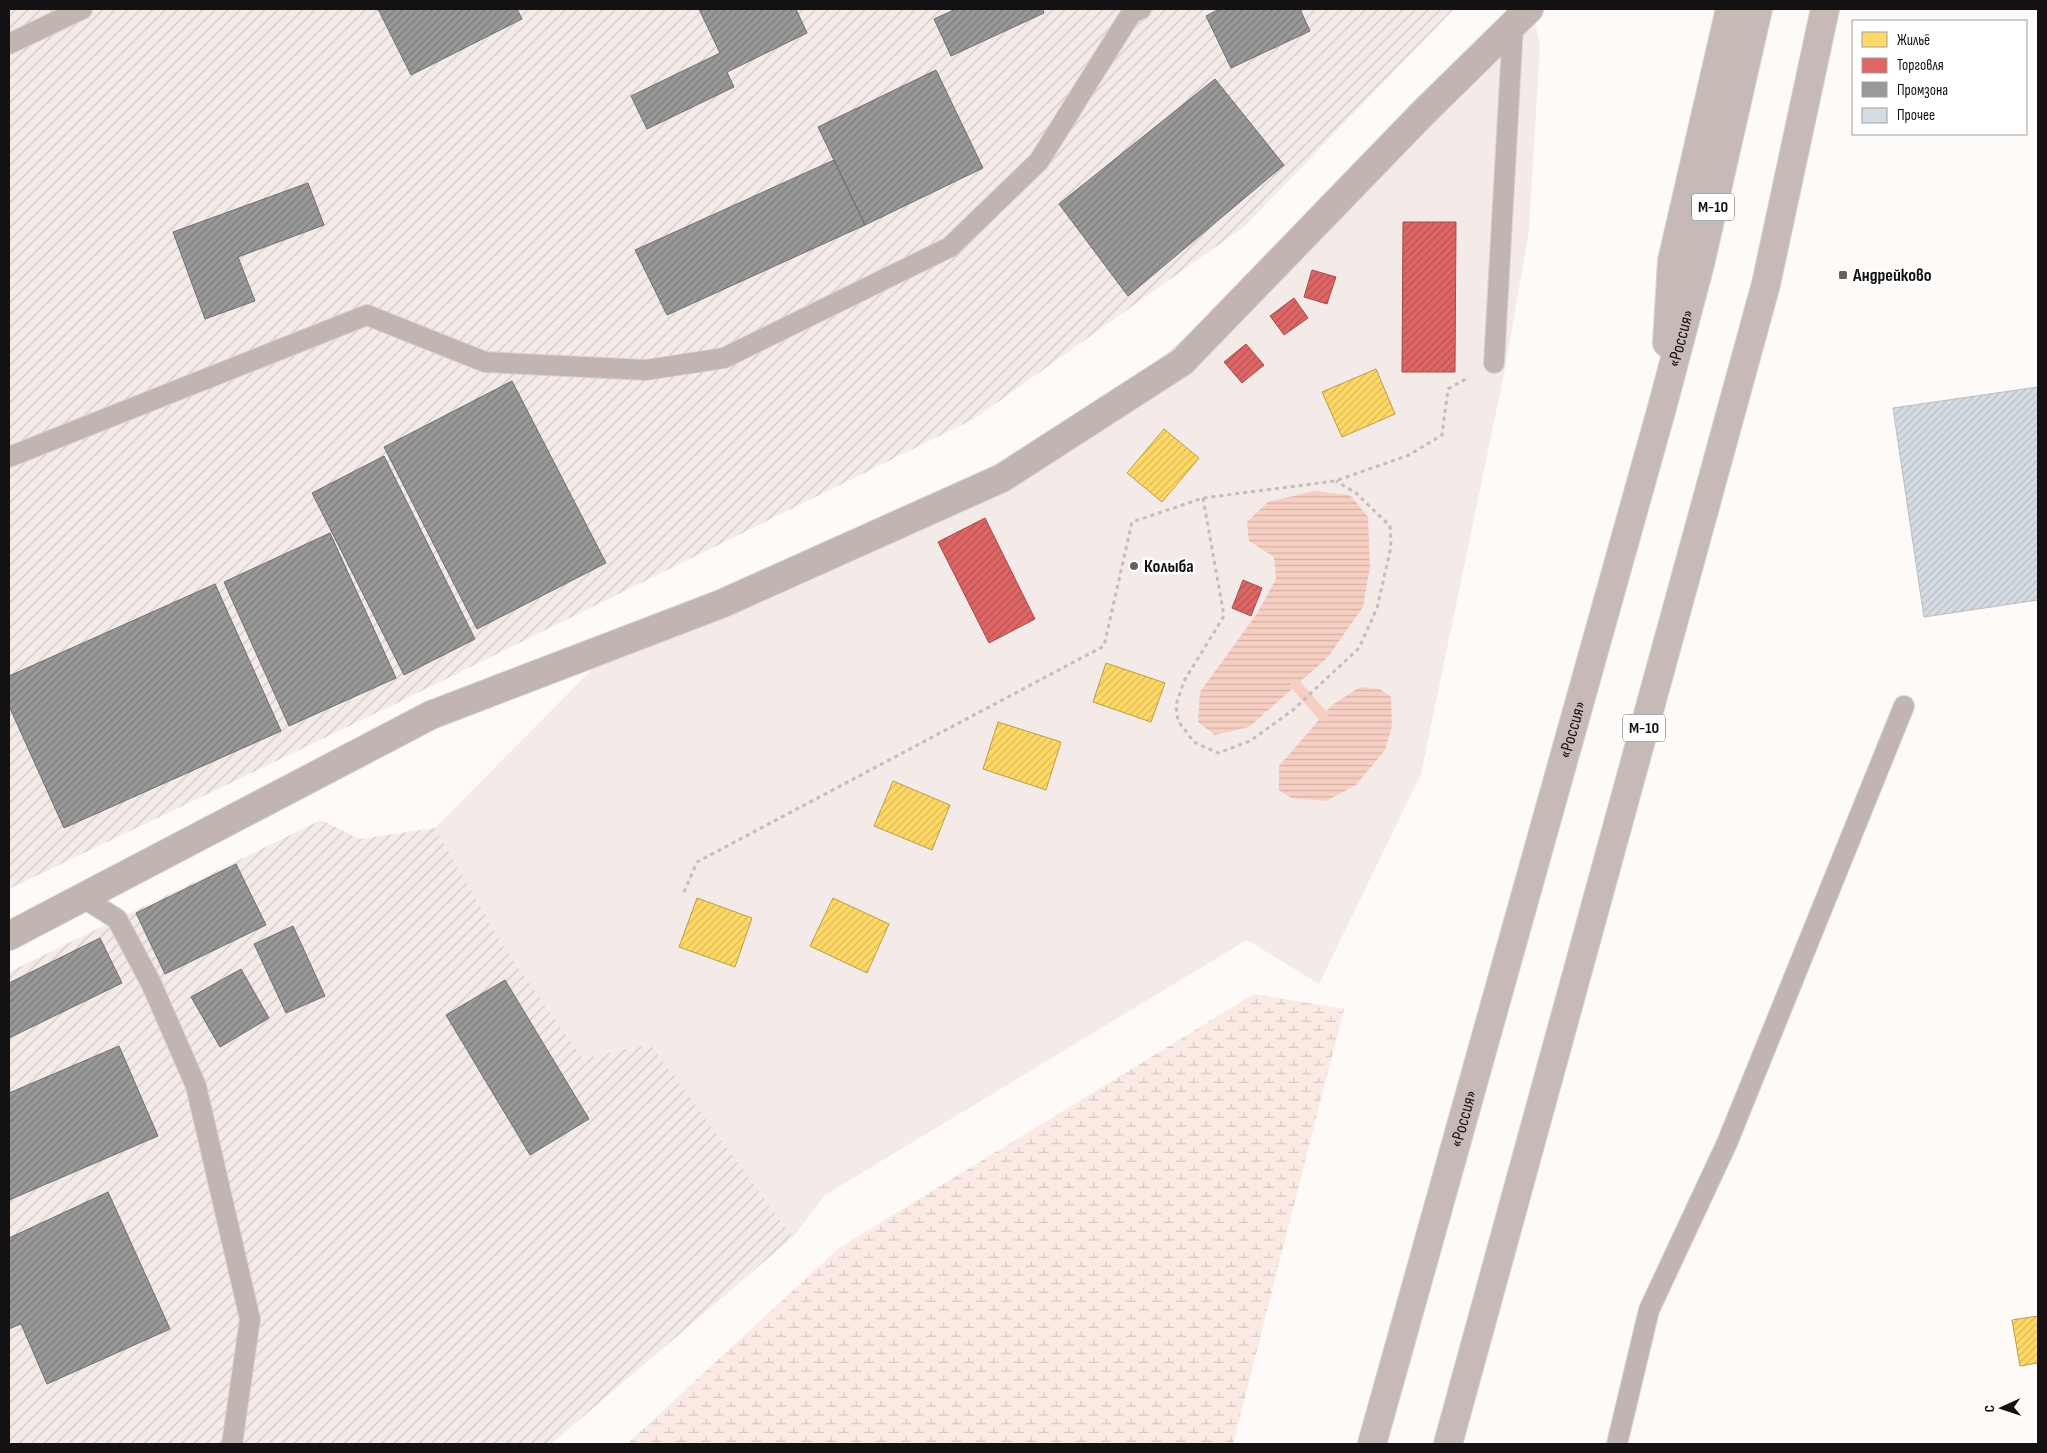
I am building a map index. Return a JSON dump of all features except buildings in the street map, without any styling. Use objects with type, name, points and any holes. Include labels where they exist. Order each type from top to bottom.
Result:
[{"type":"highway","name":"«Россия»","points":[[1372,1444],[1663,404],[1700,264],[1758,9]]},
{"type":"highway","name":"М-10","points":[[1448,1444],[1766,284],[1825,9]]},
{"type":"highway","points":[[1663,404],[1672,261],[1724,15]]},
{"type":"street","points":[[9,936],[431,716],[721,604],[1002,478],[1182,362],[1423,114],[1521,17]]},
{"type":"lane","points":[[9,44],[82,9]]},
{"type":"lane","points":[[9,457],[367,314],[485,362],[646,370],[724,358],[950,247],[1039,161],[1132,12],[1141,9]]},
{"type":"lane","points":[[1494,363],[1521,17]]},
{"type":"lane","points":[[1616,1444],[1649,1310],[1727,1143],[1904,706]]},
{"type":"lane","points":[[82,898],[116,919],[151,982],[196,1086],[250,1319],[232,1444]]},
{"type":"path","points":[[684,892],[697,862],[1104,646],[1132,522],[1203,498],[1336,481],[1409,455],[1442,435],[1448,389],[1494,363]]},
{"type":"path","points":[[1203,498],[1224,616],[1184,681],[1176,705],[1178,721],[1194,742],[1218,753],[1250,741],[1294,710],[1359,648],[1377,608],[1391,547],[1390,526],[1356,493],[1336,481]]},
{"type":"shaded area","points":[[9,9],[1454,9],[1245,226],[974,419],[387,708],[9,889]]},
{"type":"shaded area","name":"Колыба","points":[[1532,9],[1540,45],[1529,231],[1505,369],[1421,774],[1319,984],[1247,940],[825,1195],[793,1237],[650,1045],[583,1059],[504,947],[435,828],[607,654],[1026,455],[1167,353],[1261,268]]},
{"type":"shaded area","points":[[1314,491],[1350,495],[1368,517],[1370,567],[1363,607],[1328,657],[1249,727],[1215,735],[1198,722],[1200,692],[1256,615],[1276,579],[1274,557],[1249,541],[1247,522],[1268,502]]},
{"type":"shaded area","points":[[1360,687],[1380,689],[1391,697],[1392,726],[1385,750],[1356,785],[1326,801],[1291,798],[1279,790],[1279,766],[1332,705]]},
{"type":"shaded area","points":[[321,820],[360,839],[435,828],[504,947],[583,1059],[650,1044],[793,1237],[551,1444],[9,1444],[9,972]]},
{"type":"green space","points":[[1254,994],[1344,1009],[1233,1444],[627,1444],[839,1248]]},
{"type":"waterway","points":[[1296,685],[1323,716]]},
{"type":"place","name":"Андрейково","points":[[1843,275]]},
{"type":"place","name":"Колыба","points":[[1134,566]]}]
